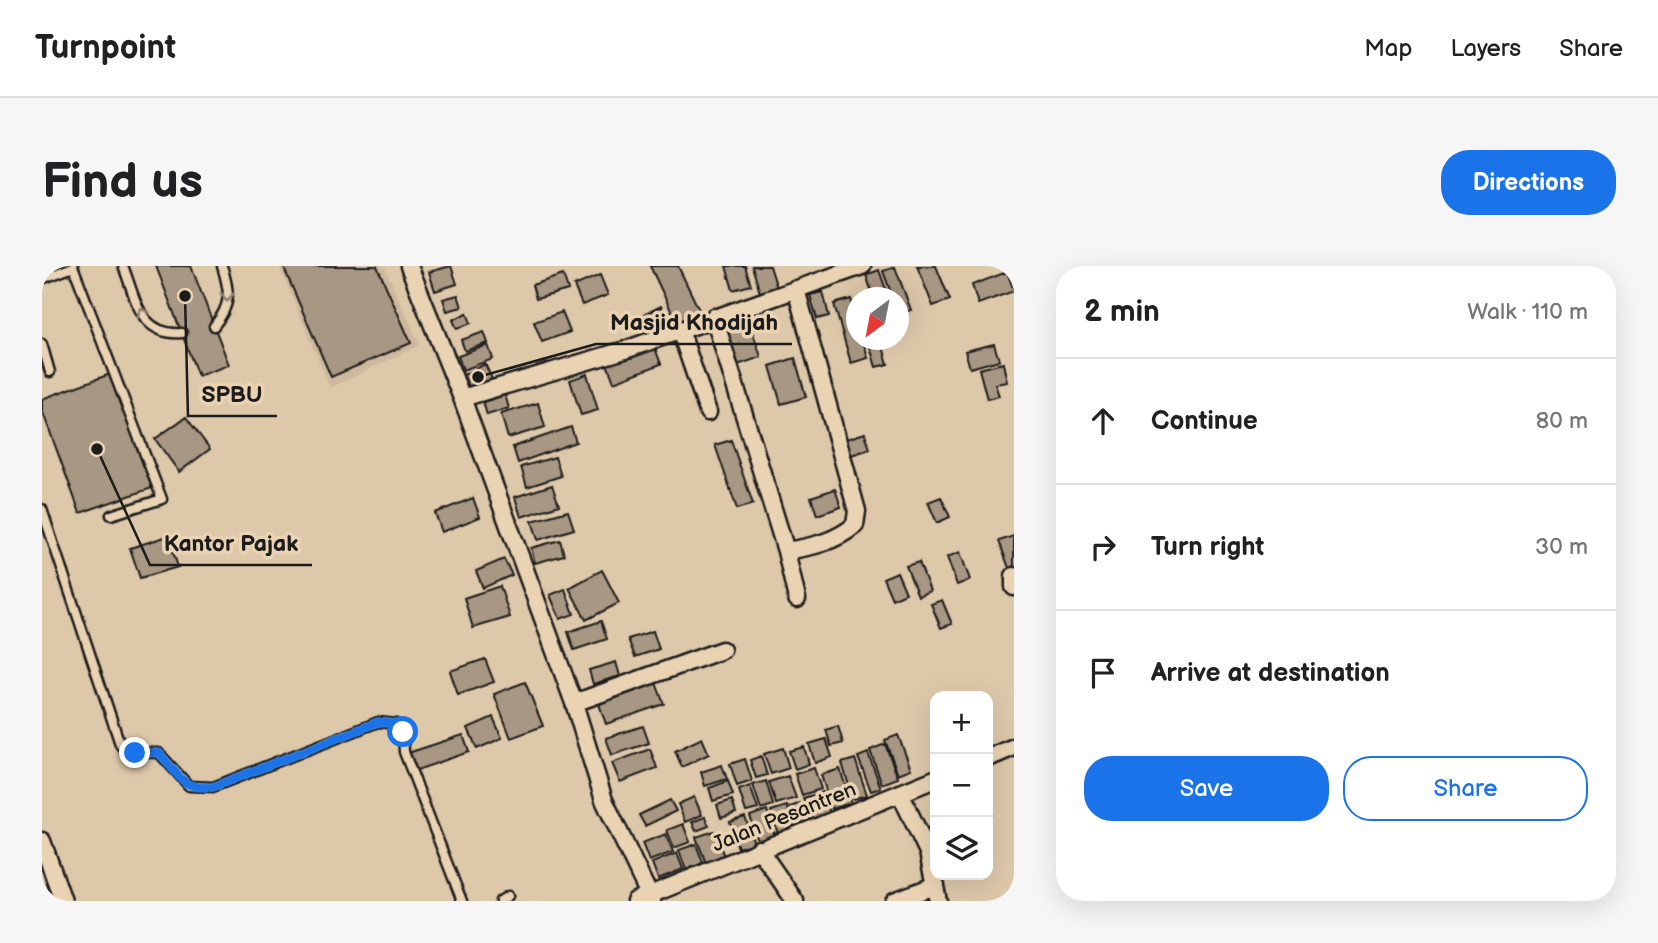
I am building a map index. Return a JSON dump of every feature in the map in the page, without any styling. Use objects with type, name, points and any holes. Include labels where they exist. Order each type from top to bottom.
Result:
[{"type":"street","points":[[409,266],[462,398],[574,703],[604,800],[645,899]]},
{"type":"street","points":[[462,398],[680,330],[829,280],[862,266]]},
{"type":"street","points":[[786,551],[814,546],[843,535],[855,525],[857,511],[796,289]]},
{"type":"street","points":[[714,317],[786,551],[797,599]]},
{"type":"street","points":[[680,330],[708,412]]},
{"type":"street","points":[[1014,576],[1014,587]]},
{"type":"street","points":[[574,703],[722,650]]},
{"type":"street","points":[[993,756],[1014,747]]},
{"type":"street","name":"Jalan Pesantren","points":[[645,899],[759,849],[930,781]]},
{"type":"street","points":[[894,901],[937,893],[928,852],[900,793]]},
{"type":"street","points":[[42,841],[63,901]]},
{"type":"street","points":[[759,849],[795,901]]},
{"type":"lane","points":[[42,279],[73,266],[162,499],[111,515]]},
{"type":"lane","points":[[123,266],[145,322],[166,334],[182,333]]},
{"type":"lane","points":[[214,326],[229,302],[229,290],[222,266]]},
{"type":"lane","points":[[42,344],[50,372]]},
{"type":"lane","points":[[42,509],[120,744],[126,752],[159,753],[189,786],[213,787],[378,722],[396,724],[403,732],[404,752],[462,901]]},
{"type":"shaded area","points":[[279,266],[384,266],[420,345],[330,388]]},
{"type":"building","points":[[156,266],[191,266],[229,365],[198,376]]},
{"type":"building","points":[[283,266],[377,266],[411,343],[331,377]]},
{"type":"building","points":[[451,266],[457,284],[435,291],[429,272]]},
{"type":"building","points":[[650,266],[678,266],[700,312],[677,323]]},
{"type":"building","points":[[726,266],[745,266],[751,285],[733,290]]},
{"type":"building","points":[[752,266],[770,266],[778,291],[761,296]]},
{"type":"building","points":[[917,266],[936,266],[950,300],[933,306]]},
{"type":"building","points":[[895,267],[902,287],[889,287],[883,271]]},
{"type":"building","points":[[879,270],[885,287],[870,287],[866,275]]},
{"type":"building","points":[[1007,272],[1014,291],[978,304],[972,285]]},
{"type":"building","points":[[563,275],[568,290],[536,299],[532,285]]},
{"type":"building","points":[[600,275],[608,295],[582,305],[574,286]]},
{"type":"building","points":[[823,292],[829,316],[817,319],[810,295]]},
{"type":"building","points":[[458,295],[462,307],[447,311],[443,299]]},
{"type":"building","points":[[846,300],[846,346],[834,304]]},
{"type":"building","points":[[661,306],[668,321],[644,332],[637,318]]},
{"type":"building","points":[[562,312],[570,332],[542,342],[534,322]]},
{"type":"building","points":[[467,313],[471,323],[457,329],[453,320]]},
{"type":"building","points":[[743,315],[746,325],[750,324],[761,357],[732,367],[722,336],[733,329],[729,319]]},
{"type":"building","points":[[484,332],[488,343],[465,351],[461,340]]},
{"type":"building","points":[[653,343],[661,364],[614,382],[606,361]]},
{"type":"building","points":[[994,344],[999,360],[970,368],[965,351]]},
{"type":"building","points":[[488,345],[493,359],[463,370],[458,356]]},
{"type":"building","points":[[847,350],[866,350],[868,358],[851,363]]},
{"type":"building","points":[[871,350],[884,350],[888,364],[876,367]]},
{"type":"building","points":[[795,358],[806,397],[781,404],[770,366]]},
{"type":"building","points":[[1003,363],[1007,382],[995,384],[999,396],[987,399],[979,369]]},
{"type":"building","points":[[485,364],[492,379],[471,390],[463,375]]},
{"type":"building","points":[[110,374],[152,488],[80,513],[42,410],[42,399]]},
{"type":"building","points":[[587,374],[598,410],[581,415],[570,380]]},
{"type":"building","points":[[505,395],[509,408],[487,415],[483,402]]},
{"type":"building","points":[[538,403],[545,427],[508,438],[501,414]]},
{"type":"building","points":[[186,417],[210,449],[179,472],[155,439]]},
{"type":"building","points":[[571,427],[576,442],[518,463],[513,447]]},
{"type":"building","points":[[865,433],[870,449],[845,457],[840,441]]},
{"type":"building","points":[[731,440],[753,504],[737,509],[715,445]]},
{"type":"building","points":[[555,457],[561,476],[527,487],[521,467]]},
{"type":"building","points":[[552,485],[559,505],[521,517],[515,497]]},
{"type":"building","points":[[835,489],[841,507],[817,515],[811,497]]},
{"type":"building","points":[[941,497],[950,517],[937,523],[928,502]]},
{"type":"building","points":[[473,498],[480,517],[442,532],[435,513]]},
{"type":"building","points":[[568,511],[574,529],[538,540],[532,521]]},
{"type":"building","points":[[168,536],[178,567],[140,578],[130,548]]},
{"type":"building","points":[[1014,536],[1014,566],[1009,568],[999,541]]},
{"type":"building","points":[[560,540],[564,555],[535,563],[531,548]]},
{"type":"building","points":[[960,552],[970,580],[957,585],[947,557]]},
{"type":"building","points":[[504,559],[512,575],[483,588],[476,571]]},
{"type":"building","points":[[919,562],[930,591],[918,596],[906,566]]},
{"type":"building","points":[[602,570],[619,603],[586,620],[569,588]]},
{"type":"building","points":[[897,572],[906,593],[892,599],[883,578]]},
{"type":"building","points":[[500,586],[510,617],[473,628],[464,598]]},
{"type":"building","points":[[565,589],[574,614],[560,619],[550,595]]},
{"type":"building","points":[[942,600],[952,624],[941,628],[931,604]]},
{"type":"building","points":[[601,621],[607,639],[574,650],[568,632]]},
{"type":"building","points":[[653,631],[659,649],[635,657],[628,639]]},
{"type":"building","points":[[485,659],[494,682],[458,695],[450,671]]},
{"type":"building","points":[[616,662],[620,676],[593,684],[589,670]]},
{"type":"building","points":[[525,682],[543,726],[511,738],[494,694]]},
{"type":"building","points":[[656,683],[664,704],[606,724],[599,704]]},
{"type":"building","points":[[493,717],[502,738],[477,749],[468,728]]},
{"type":"building","points":[[643,726],[649,743],[612,755],[606,738]]},
{"type":"building","points":[[838,726],[843,743],[831,746],[826,730]]},
{"type":"building","points":[[463,735],[469,752],[414,771],[408,753]]},
{"type":"building","points":[[898,735],[911,769],[898,774],[885,740]]},
{"type":"building","points":[[702,738],[709,754],[682,767],[675,751]]},
{"type":"building","points":[[826,739],[832,757],[815,763],[809,744]]},
{"type":"building","points":[[885,744],[898,778],[882,784],[870,750]]},
{"type":"building","points":[[804,747],[809,764],[795,769],[789,751]]},
{"type":"building","points":[[783,748],[789,768],[771,774],[764,754]]},
{"type":"building","points":[[650,749],[657,768],[620,782],[612,763]]},
{"type":"building","points":[[868,753],[881,788],[871,791],[858,757]]},
{"type":"building","points":[[761,756],[767,775],[756,778],[750,760]]},
{"type":"building","points":[[745,759],[752,781],[737,786],[730,764]]},
{"type":"building","points":[[855,759],[867,795],[853,799],[842,763]]},
{"type":"building","points":[[722,765],[727,779],[705,786],[701,772]]},
{"type":"building","points":[[814,768],[821,789],[802,795],[795,774]]},
{"type":"building","points":[[840,769],[851,803],[832,809],[821,775]]},
{"type":"building","points":[[788,776],[796,798],[776,804],[769,782]]},
{"type":"building","points":[[728,781],[733,795],[713,801],[709,788]]},
{"type":"building","points":[[766,781],[773,805],[761,809],[753,785]]},
{"type":"building","points":[[750,786],[758,809],[746,812],[739,790]]},
{"type":"building","points":[[823,792],[831,816],[811,822],[803,798]]},
{"type":"building","points":[[694,797],[702,815],[685,822],[678,804]]},
{"type":"building","points":[[670,800],[676,811],[645,826],[639,815]]},
{"type":"building","points":[[732,800],[736,813],[721,818],[717,805]]},
{"type":"building","points":[[800,803],[807,823],[796,826],[790,807]]},
{"type":"building","points":[[787,806],[795,829],[778,834],[771,811]]},
{"type":"building","points":[[767,810],[775,836],[758,841],[750,816]]},
{"type":"building","points":[[705,817],[709,826],[696,831],[692,822]]},
{"type":"building","points":[[745,817],[754,843],[738,848],[730,822]]},
{"type":"building","points":[[683,824],[690,842],[674,848],[667,830]]},
{"type":"building","points":[[714,831],[724,856],[706,863],[696,837]]},
{"type":"building","points":[[666,834],[673,852],[649,861],[642,843]]},
{"type":"building","points":[[696,844],[703,863],[686,870],[679,850]]},
{"type":"building","points":[[677,853],[683,869],[658,879],[652,863]]},
{"type":"place","name":"SPBU","points":[[185,296]]},
{"type":"place","name":"Masjid Khodijah","points":[[478,377]]},
{"type":"place","name":"Kantor Pajak","points":[[97,449]]},
{"type":"route","points":[[135,753],[159,753],[189,786],[213,787],[378,722],[396,724],[403,732]]}]
